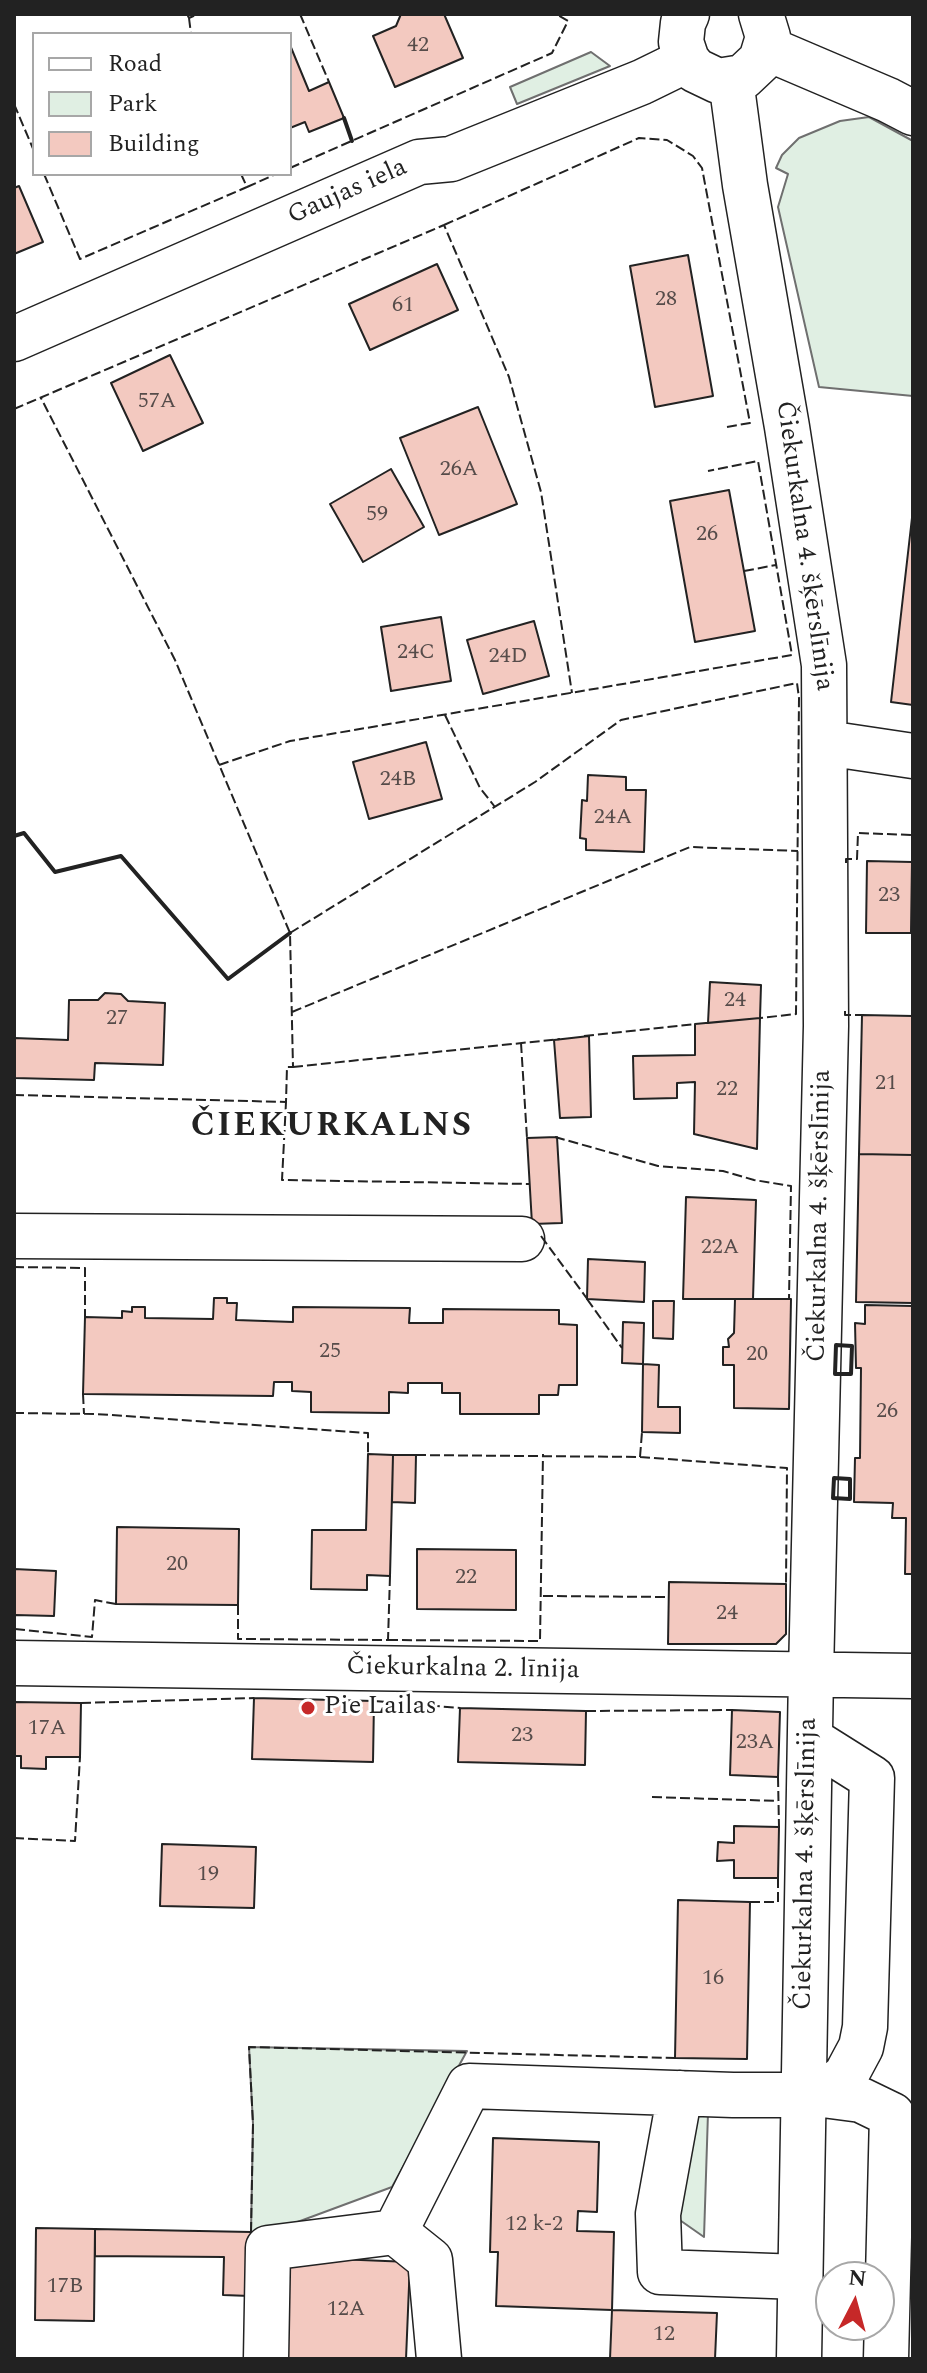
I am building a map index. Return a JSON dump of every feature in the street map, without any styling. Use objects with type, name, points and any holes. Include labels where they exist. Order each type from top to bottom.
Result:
[{"type":"street","points":[[680,28],[705,77],[718,81],[731,80],[753,70],[761,60],[764,31],[913,113]]},
{"type":"street","name":"Gaujas iela","points":[[14,339],[419,162],[451,159],[642,82],[680,28]]},
{"type":"street","name":"Čiekurkalna 4. šķērslīnija","points":[[731,80],[745,185],[824,665],[826,1026],[810,1739],[813,2095],[800,2277],[799,2359]]},
{"type":"street","points":[[826,743],[913,756]]},
{"type":"street","points":[[14,1236],[522,1239]]},
{"type":"street","name":"Čiekurkalna 2. līnija","points":[[14,1663],[913,1676]]},
{"type":"street","points":[[810,1739],[872,1778],[865,2027],[861,2047],[846,2075],[813,2095]]},
{"type":"street","points":[[395,2232],[469,2086],[813,2095],[861,2100],[892,2115],[886,2359]]},
{"type":"street","points":[[680,2093],[658,2214],[660,2272],[800,2277]]},
{"type":"street","points":[[266,2359],[268,2248],[395,2232],[430,2260],[439,2359]]},
{"type":"green space","points":[[591,52],[610,66],[517,104],[510,87]]},
{"type":"green space","points":[[869,117],[913,141],[913,396],[819,387],[778,207],[788,174],[776,168],[782,155],[799,138],[840,121]]},
{"type":"green space","points":[[249,2047],[467,2051],[392,2187],[257,2237],[251,2232],[253,2124]]},
{"type":"green space","points":[[708,2113],[704,2237],[674,2216],[695,2115]]},
{"type":"building","points":[[401,14],[444,14],[463,58],[395,87],[373,36],[396,26]]},
{"type":"building","points":[[292,50],[309,91],[329,82],[344,118],[309,132],[305,122],[292,127]]},
{"type":"building","points":[[19,186],[43,242],[14,254],[14,188]]},
{"type":"building","points":[[688,255],[713,396],[655,407],[630,266]]},
{"type":"building","points":[[437,264],[458,310],[370,350],[349,304]]},
{"type":"building","points":[[170,355],[203,423],[143,451],[111,383]]},
{"type":"building","points":[[478,407],[517,504],[439,535],[400,438]]},
{"type":"building","points":[[391,469],[424,527],[363,562],[330,504]]},
{"type":"building","points":[[729,490],[755,631],[695,642],[670,501]]},
{"type":"building","points":[[913,509],[913,705],[891,702]]},
{"type":"building","points":[[441,617],[451,681],[391,691],[381,627]]},
{"type":"building","points":[[534,621],[549,676],[483,694],[467,640]]},
{"type":"building","points":[[426,742],[442,799],[369,819],[353,762]]},
{"type":"building","points":[[588,775],[626,777],[626,790],[646,790],[644,852],[586,850],[586,839],[580,838],[582,800],[587,801]]},
{"type":"building","points":[[867,861],[912,862],[911,933],[866,933]]},
{"type":"building","points":[[710,982],[761,985],[760,1018],[708,1023]]},
{"type":"building","points":[[105,993],[121,994],[128,1001],[165,1003],[163,1065],[95,1063],[94,1080],[14,1078],[14,1038],[68,1040],[69,1000],[98,1000]]},
{"type":"building","points":[[862,1015],[913,1016],[913,1155],[859,1154]]},
{"type":"building","points":[[760,1018],[757,1149],[694,1134],[695,1082],[677,1083],[677,1098],[634,1099],[633,1056],[695,1055],[695,1024]]},
{"type":"building","points":[[589,1036],[591,1117],[560,1118],[554,1040]]},
{"type":"building","points":[[557,1137],[562,1223],[532,1224],[527,1138]]},
{"type":"building","points":[[859,1154],[913,1155],[913,1303],[856,1302]]},
{"type":"building","points":[[686,1197],[756,1200],[753,1299],[683,1299]]},
{"type":"building","points":[[588,1259],[645,1262],[644,1302],[587,1299]]},
{"type":"building","points":[[214,1298],[227,1298],[227,1303],[237,1303],[236,1320],[293,1322],[293,1307],[410,1308],[409,1323],[443,1323],[443,1309],[559,1310],[559,1324],[577,1325],[577,1385],[559,1385],[558,1395],[539,1395],[539,1414],[460,1414],[460,1393],[442,1393],[442,1383],[408,1383],[408,1393],[389,1392],[389,1413],[311,1412],[311,1392],[292,1391],[292,1382],[274,1382],[273,1396],[83,1394],[85,1317],[122,1318],[122,1311],[132,1312],[132,1307],[145,1307],[145,1318],[213,1319]]},
{"type":"building","points":[[735,1299],[791,1299],[789,1409],[734,1408],[734,1365],[723,1365],[723,1347],[729,1347],[728,1339],[734,1333]]},
{"type":"building","points":[[653,1301],[674,1301],[673,1339],[653,1338]]},
{"type":"building","points":[[865,1305],[913,1306],[913,1574],[905,1574],[906,1518],[892,1518],[893,1503],[854,1502],[855,1458],[860,1458],[861,1368],[856,1368],[855,1323],[865,1324]]},
{"type":"building","points":[[623,1322],[644,1323],[643,1364],[622,1363]]},
{"type":"building","points":[[643,1364],[659,1365],[658,1407],[680,1407],[680,1433],[642,1432]]},
{"type":"building","points":[[368,1454],[393,1455],[390,1576],[367,1575],[367,1590],[311,1589],[312,1530],[366,1530]]},
{"type":"building","points":[[393,1455],[416,1455],[415,1503],[392,1502]]},
{"type":"building","points":[[117,1527],[239,1529],[238,1605],[116,1604]]},
{"type":"building","points":[[417,1549],[516,1550],[516,1610],[417,1609]]},
{"type":"building","points":[[14,1569],[56,1571],[54,1616],[15,1615],[14,1628]]},
{"type":"building","points":[[669,1582],[786,1584],[786,1634],[776,1644],[668,1644]]},
{"type":"building","points":[[254,1698],[374,1701],[373,1762],[252,1759]]},
{"type":"building","points":[[14,1702],[81,1703],[80,1757],[46,1757],[46,1769],[21,1768],[21,1756],[14,1756]]},
{"type":"building","points":[[460,1708],[586,1711],[585,1765],[458,1762]]},
{"type":"building","points":[[732,1710],[780,1712],[778,1777],[730,1775]]},
{"type":"building","points":[[734,1826],[779,1827],[778,1878],[734,1878],[734,1860],[717,1861],[718,1842],[734,1843]]},
{"type":"building","points":[[162,1844],[256,1847],[254,1908],[160,1906]]},
{"type":"building","points":[[678,1900],[750,1902],[747,2059],[675,2058]]},
{"type":"building","points":[[493,2138],[599,2142],[597,2212],[578,2211],[577,2231],[614,2232],[612,2310],[496,2306],[498,2252],[490,2252]]},
{"type":"building","points":[[36,2228],[95,2229],[94,2321],[35,2320]]},
{"type":"building","points":[[95,2229],[251,2232],[250,2296],[223,2295],[224,2257],[95,2256]]},
{"type":"building","points":[[287,2257],[410,2262],[406,2359],[283,2359]]},
{"type":"building","points":[[612,2310],[717,2313],[715,2359],[610,2359]]},
{"type":"fence","points":[[187,14],[189,18],[198,14]]},
{"type":"fence","points":[[300,14],[329,82]]},
{"type":"fence","points":[[292,167],[552,53],[568,21],[556,14]]},
{"type":"fence","points":[[189,18],[191,32]]},
{"type":"fence","points":[[14,104],[32,146]]},
{"type":"fence","points":[[444,225],[639,138],[667,140],[693,156],[702,168],[750,423],[727,427]]},
{"type":"fence","points":[[45,176],[80,259],[247,187]]},
{"type":"fence","points":[[242,176],[247,187],[272,176]]},
{"type":"fence","points":[[14,409],[444,225],[509,377],[541,492],[572,693]]},
{"type":"fence","points":[[14,1095],[286,1102],[287,1067],[293,1067],[290,933],[175,660],[41,398]]},
{"type":"fence","points":[[219,765],[290,741],[792,655],[758,461],[708,471]]},
{"type":"fence","points":[[744,571],[776,565]]},
{"type":"fence","points":[[290,933],[535,782],[621,720],[797,683],[796,1014],[760,1018]]},
{"type":"fence","points":[[445,715],[480,788],[495,807]]},
{"type":"fence","points":[[846,863],[846,859],[857,859],[858,833],[913,835]]},
{"type":"fence","points":[[292,1012],[690,847],[798,851]]},
{"type":"fence","points":[[845,1011],[845,1015],[862,1015]]},
{"type":"fence","points":[[584,1036],[695,1024]]},
{"type":"fence","points":[[293,1067],[560,1039]]},
{"type":"fence","points":[[521,1043],[527,1138]]},
{"type":"fence","points":[[286,1102],[282,1180],[530,1184]]},
{"type":"fence","points":[[555,1137],[658,1166],[723,1171],[791,1186],[789,1299]]},
{"type":"fence","points":[[541,1236],[588,1300]]},
{"type":"fence","points":[[14,1267],[85,1268],[85,1317]]},
{"type":"fence","points":[[587,1299],[622,1348]]},
{"type":"fence","points":[[83,1394],[84,1414]]},
{"type":"fence","points":[[14,1413],[96,1414],[368,1433],[368,1454]]},
{"type":"fence","points":[[640,1457],[642,1432]]},
{"type":"fence","points":[[388,1640],[540,1641],[543,1454]]},
{"type":"fence","points":[[416,1455],[640,1457],[787,1468],[786,1584]]},
{"type":"fence","points":[[238,1605],[238,1639],[388,1640],[390,1576]]},
{"type":"fence","points":[[543,1596],[669,1597]]},
{"type":"fence","points":[[15,1629],[92,1637],[95,1600],[116,1604]]},
{"type":"fence","points":[[81,1703],[254,1698]]},
{"type":"fence","points":[[374,1701],[460,1708]]},
{"type":"fence","points":[[586,1711],[732,1710]]},
{"type":"fence","points":[[14,1838],[75,1841],[80,1757]]},
{"type":"fence","points":[[778,1777],[779,1827]]},
{"type":"fence","points":[[652,1797],[778,1801]]},
{"type":"fence","points":[[750,1902],[778,1902],[778,1878]]},
{"type":"fence","points":[[251,2232],[253,2124],[249,2047],[675,2058]]},
{"type":"wall","points":[[344,118],[352,141]]},
{"type":"wall","points":[[14,836],[24,833],[55,872],[121,856],[228,979],[290,933]]},
{"type":"wall","points":[[836,1345],[852,1346],[851,1374],[835,1374],[836,1345]]},
{"type":"wall","points":[[834,1478],[850,1479],[850,1499],[833,1498],[834,1478]]},
{"type":"place","name":"Pie Lailas","points":[[308,1708]]},
{"type":"district","name":"ČIEKURKALNS","points":[[332,1128]]}]
